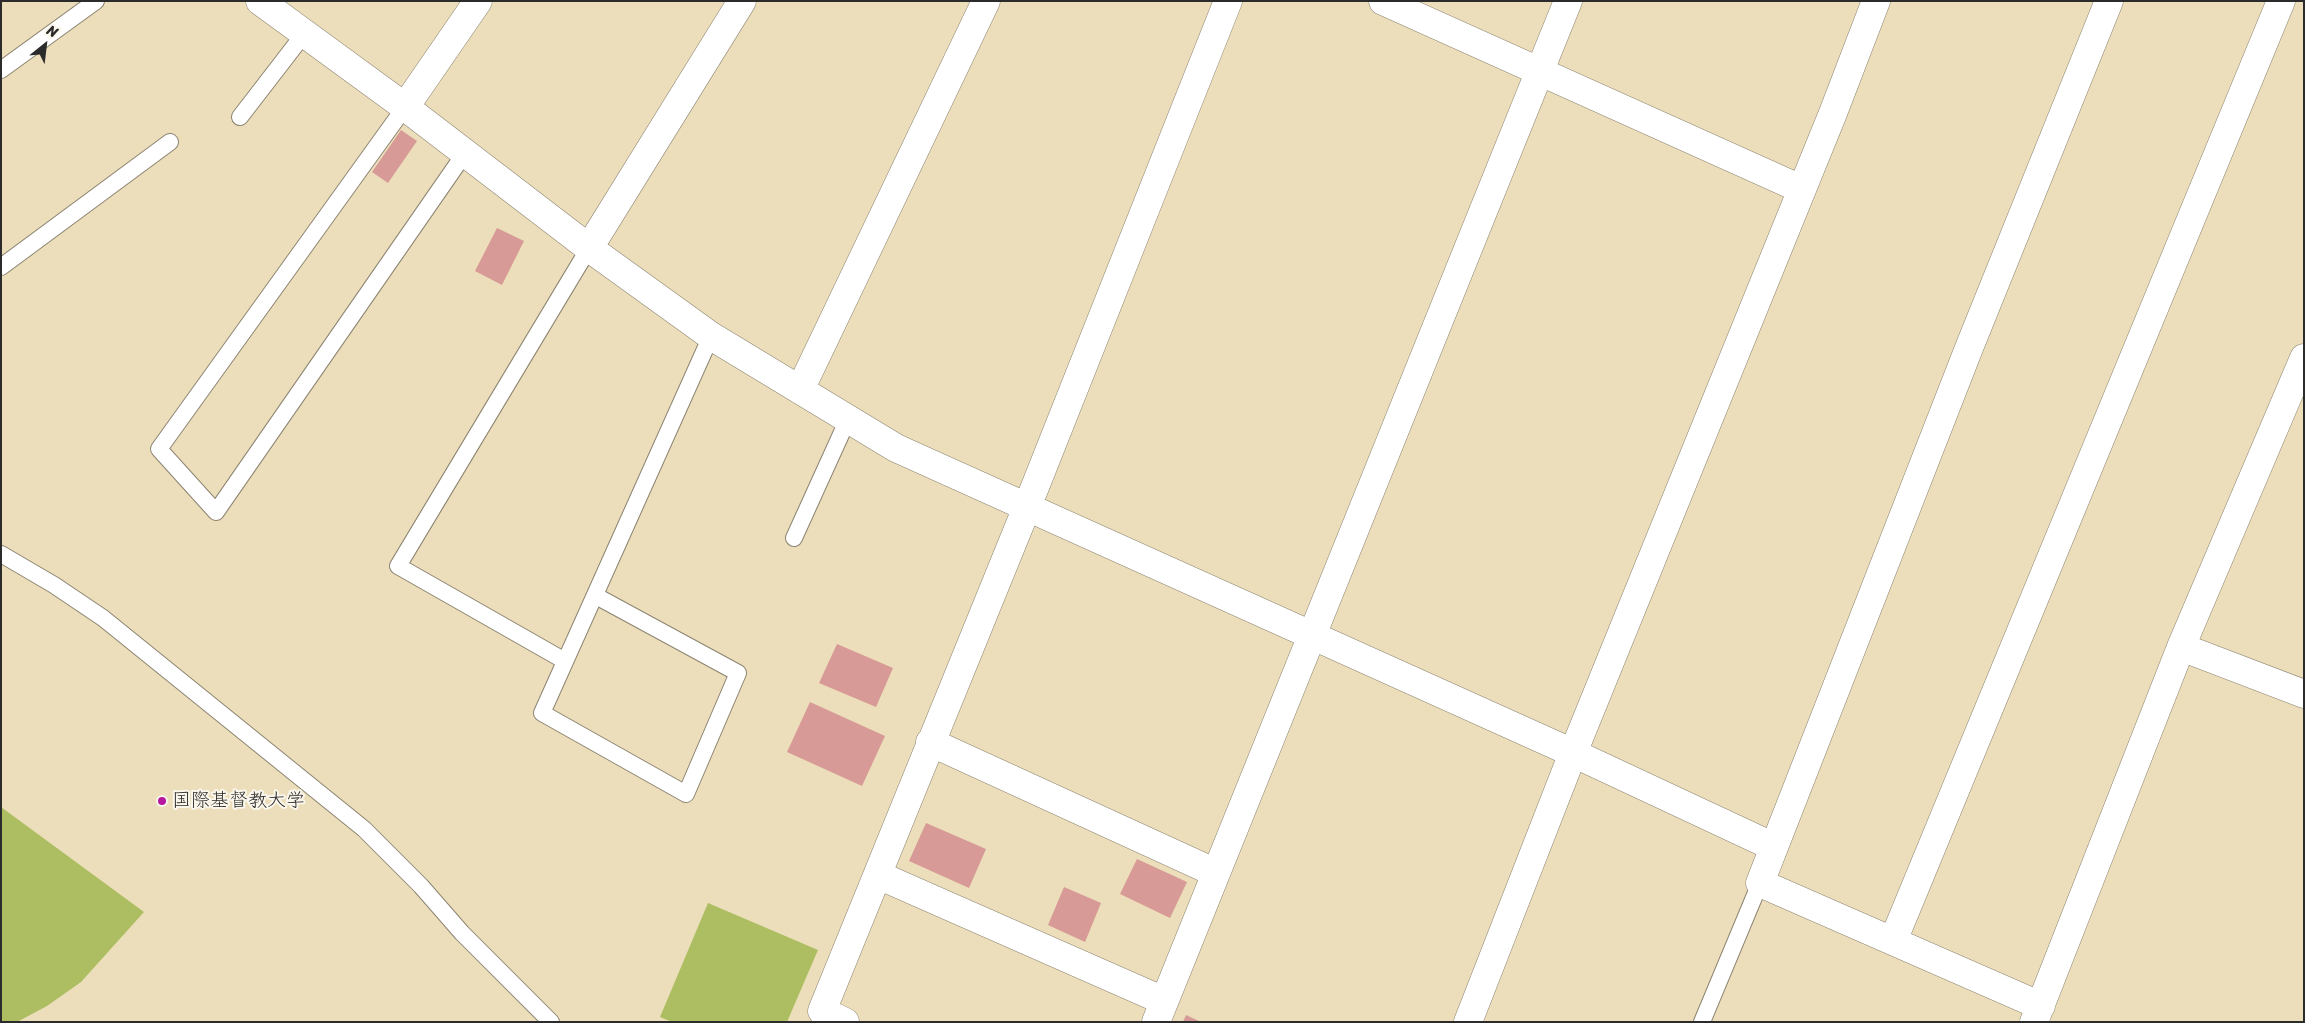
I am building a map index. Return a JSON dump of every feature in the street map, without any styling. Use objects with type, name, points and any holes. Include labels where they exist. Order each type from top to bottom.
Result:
[{"type":"street","points":[[260,1],[405,107],[589,248],[711,336],[896,448],[1573,753],[1774,847]]},
{"type":"street","points":[[405,107],[478,1]]},
{"type":"street","points":[[589,248],[742,1]]},
{"type":"street","points":[[800,390],[986,1]]},
{"type":"street","points":[[845,1022],[822,1011],[930,742],[1027,508],[1228,1]]},
{"type":"street","points":[[1383,1],[1801,189]]},
{"type":"street","points":[[878,875],[1160,1012],[1568,1]]},
{"type":"street","points":[[1468,1022],[1573,753],[1833,113],[1876,1]]},
{"type":"street","points":[[2109,1],[1969,348],[1760,883],[1893,941],[2038,1014],[2182,647],[2304,358]]},
{"type":"street","points":[[1893,941],[2281,1]]},
{"type":"street","points":[[2182,647],[2304,694]]},
{"type":"street","points":[[930,742],[1216,873]]},
{"type":"lane","points":[[1,70],[96,1]]},
{"type":"lane","points":[[240,117],[304,34]]},
{"type":"lane","points":[[405,107],[159,449],[216,512],[465,153]]},
{"type":"lane","points":[[1,267],[170,142]]},
{"type":"lane","points":[[565,661],[398,566],[589,248]]},
{"type":"lane","points":[[596,596],[738,673],[686,794],[542,713],[711,336]]},
{"type":"lane","points":[[794,538],[848,420]]},
{"type":"lane","points":[[1,554],[54,585],[102,618],[364,829],[421,886],[462,933],[551,1022]]},
{"type":"lane","points":[[1702,1022],[1760,883]]},
{"type":"green space","points":[[1,807],[144,912],[81,982],[47,1006],[17,1022],[1,1022]]},
{"type":"green space","points":[[708,903],[818,950],[787,1022],[672,1022],[660,1017]]},
{"type":"building","points":[[401,130],[417,141],[388,183],[372,172]]},
{"type":"building","points":[[497,228],[524,241],[502,285],[475,271]]},
{"type":"building","points":[[837,644],[893,668],[876,707],[819,683]]},
{"type":"building","points":[[810,702],[885,736],[862,786],[787,752]]},
{"type":"building","points":[[926,823],[986,849],[969,888],[909,861]]},
{"type":"building","points":[[1137,859],[1187,882],[1170,918],[1120,894]]},
{"type":"building","points":[[1064,887],[1101,903],[1085,942],[1048,925]]},
{"type":"building","points":[[1186,1015],[1201,1022],[1183,1022]]},
{"type":"place","name":"国際基督教大学","points":[[162,801]]}]
